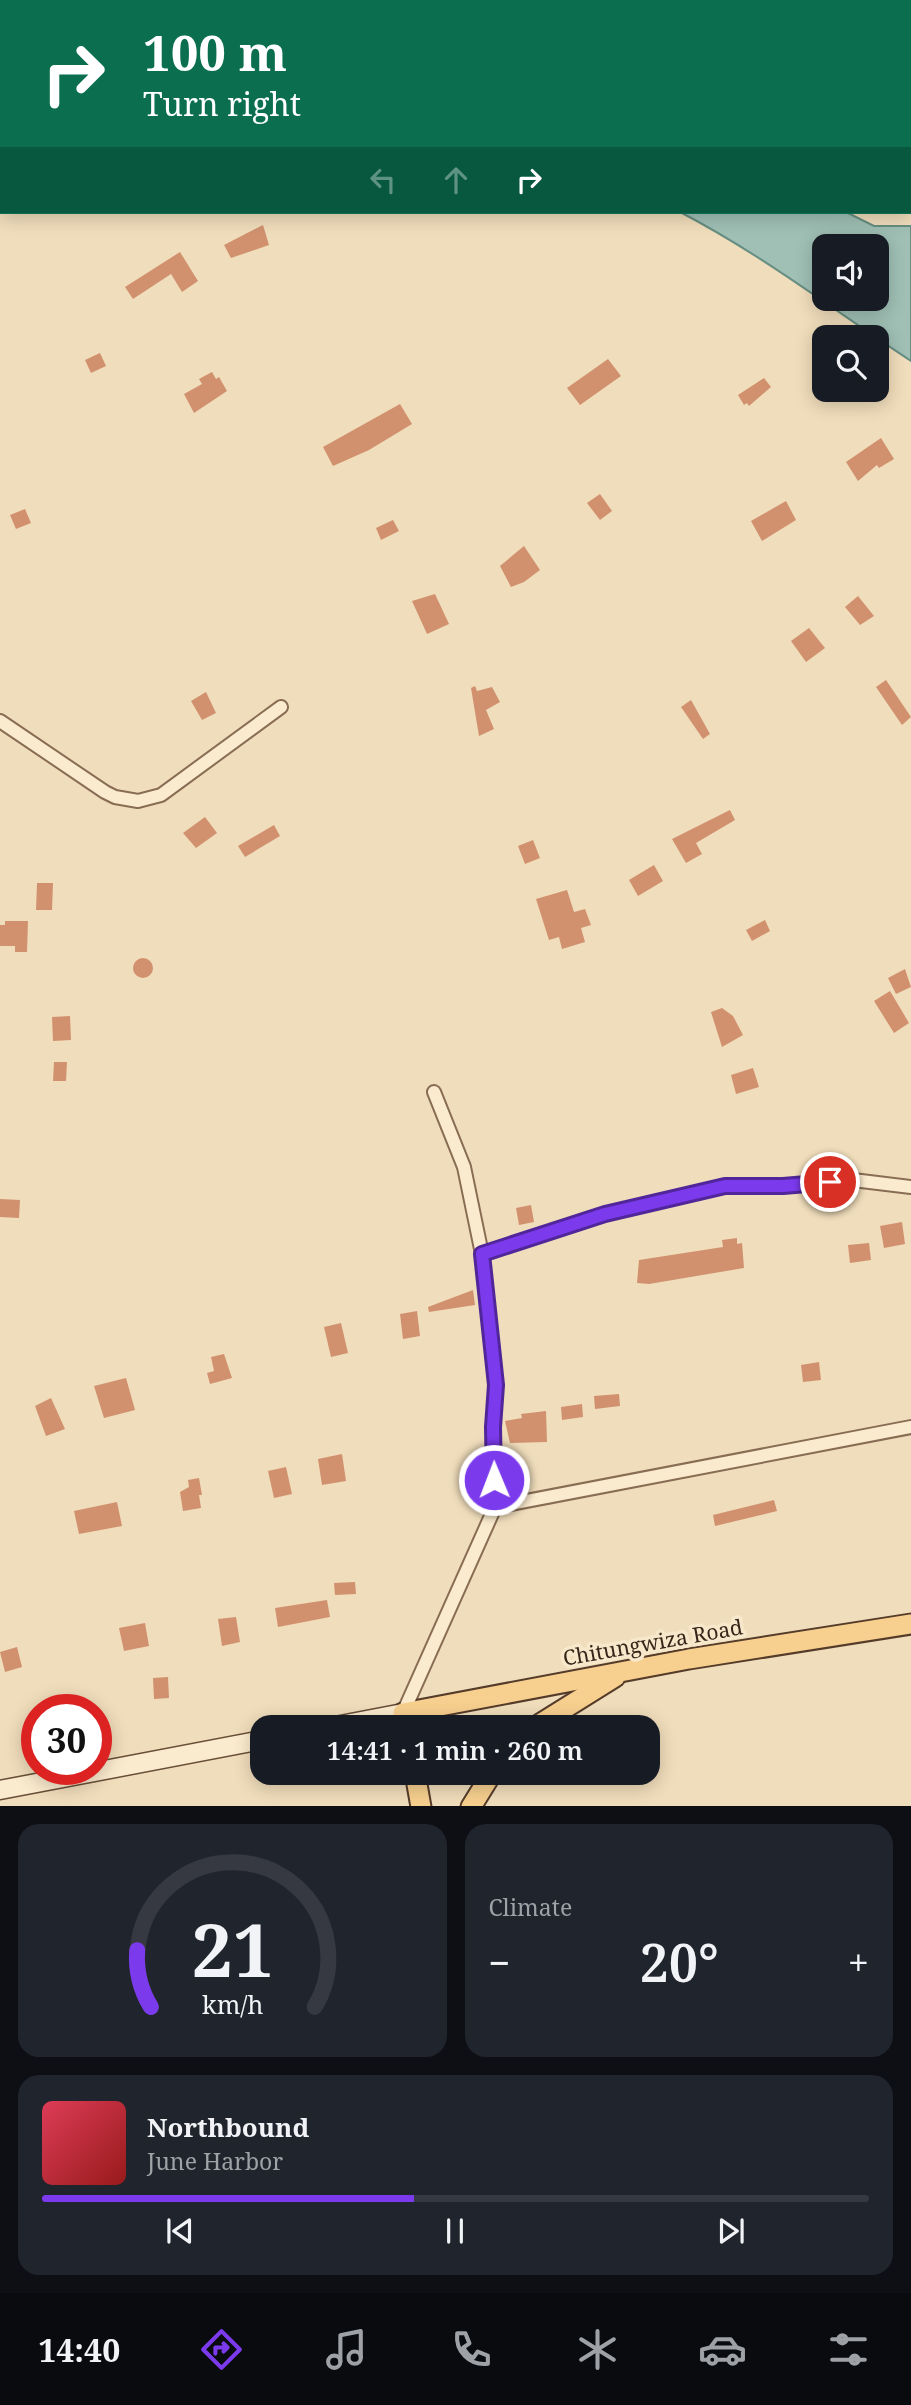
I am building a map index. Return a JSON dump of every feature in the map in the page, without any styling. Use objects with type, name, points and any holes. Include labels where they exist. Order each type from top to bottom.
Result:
[{"type":"main road","name":"Chitungwiza Road","points":[[427,1715],[625,1671],[911,1624]]},
{"type":"main road","points":[[554,1715],[625,1671]]},
{"type":"main road","points":[[0,1790],[250,1742]]},
{"type":"main road","points":[[417,1785],[421,1806]]},
{"type":"main road","points":[[472,1806],[485,1785]]},
{"type":"street","points":[[0,721],[105,792],[138,801],[150,799],[171,789],[281,707]]},
{"type":"street","points":[[407,1715],[495,1507],[493,1427],[496,1385],[482,1254],[464,1167],[434,1092]]},
{"type":"street","points":[[482,1254],[605,1214],[725,1186],[783,1186],[853,1180],[911,1186]]},
{"type":"street","points":[[495,1507],[911,1427]]},
{"type":"water","points":[[684,214],[850,214],[874,226],[911,226],[911,361],[889,346],[889,325],[858,325],[838,311],[889,311],[889,234],[812,234],[812,293],[769,264]]},
{"type":"building","points":[[263,225],[269,245],[231,258],[224,245]]},
{"type":"building","points":[[180,252],[198,281],[182,292],[171,274],[133,299],[125,287]]},
{"type":"building","points":[[100,353],[106,366],[91,373],[85,360]]},
{"type":"building","points":[[608,359],[621,376],[580,405],[567,388]]},
{"type":"building","points":[[212,372],[216,379],[219,377],[227,391],[194,413],[184,394],[202,384],[199,379]]},
{"type":"building","points":[[764,378],[771,387],[749,406],[747,403],[744,405],[738,395]]},
{"type":"building","points":[[400,404],[412,424],[369,450],[333,466],[323,447]]},
{"type":"building","points":[[881,438],[894,459],[879,468],[877,465],[858,481],[846,462]]},
{"type":"building","points":[[600,494],[612,511],[600,520],[587,503]]},
{"type":"building","points":[[786,501],[796,520],[762,541],[751,521]]},
{"type":"building","points":[[25,509],[31,523],[16,529],[10,515]]},
{"type":"building","points":[[393,520],[399,531],[381,540],[376,528]]},
{"type":"building","points":[[524,546],[540,570],[524,582],[511,587],[500,566]]},
{"type":"building","points":[[435,594],[449,624],[427,634],[412,601]]},
{"type":"building","points":[[858,596],[874,616],[860,625],[845,607]]},
{"type":"building","points":[[809,628],[825,648],[806,662],[791,641]]},
{"type":"building","points":[[886,680],[911,717],[902,725],[876,687]]},
{"type":"building","points":[[475,686],[477,691],[492,687],[500,702],[486,710],[494,729],[479,736],[471,688]]},
{"type":"building","points":[[206,692],[216,713],[202,720],[191,701]]},
{"type":"building","points":[[691,700],[710,734],[703,739],[681,707]]},
{"type":"building","points":[[730,810],[735,820],[696,843],[702,854],[686,863],[672,839]]},
{"type":"building","points":[[205,817],[217,833],[196,848],[183,833]]},
{"type":"building","points":[[274,825],[280,836],[245,857],[238,846]]},
{"type":"building","points":[[533,840],[540,858],[525,864],[518,846]]},
{"type":"building","points":[[654,865],[663,881],[638,896],[629,880]]},
{"type":"building","points":[[37,883],[53,883],[52,910],[36,910]]},
{"type":"building","points":[[567,890],[574,912],[585,909],[591,925],[581,928],[585,942],[562,949],[559,937],[549,940],[536,899]]},
{"type":"building","points":[[765,920],[770,931],[752,941],[746,930]]},
{"type":"building","points":[[5,921],[28,921],[27,952],[15,952],[15,946],[0,946],[0,925],[5,925]]},
{"type":"building","points":[[143,958],[150,961],[153,968],[150,975],[143,978],[136,975],[133,968],[136,961]]},
{"type":"building","points":[[905,969],[911,987],[896,994],[888,978]]},
{"type":"building","points":[[890,991],[909,1023],[894,1033],[874,1001]]},
{"type":"building","points":[[722,1008],[733,1016],[743,1035],[722,1047],[711,1012]]},
{"type":"building","points":[[70,1016],[71,1040],[53,1041],[52,1017]]},
{"type":"building","points":[[54,1062],[67,1062],[66,1081],[53,1081]]},
{"type":"building","points":[[753,1068],[759,1087],[736,1094],[731,1075]]},
{"type":"building","points":[[0,1199],[20,1200],[19,1218],[0,1217]]},
{"type":"building","points":[[531,1205],[534,1222],[519,1225],[516,1208]]},
{"type":"building","points":[[902,1222],[905,1244],[884,1248],[880,1226]]},
{"type":"building","points":[[737,1238],[737,1244],[742,1243],[744,1268],[649,1284],[637,1283],[639,1260],[723,1247],[722,1240]]},
{"type":"building","points":[[869,1243],[871,1260],[850,1263],[848,1245]]},
{"type":"building","points":[[473,1290],[475,1305],[429,1312],[428,1307]]},
{"type":"building","points":[[417,1311],[420,1336],[403,1339],[400,1314]]},
{"type":"building","points":[[341,1323],[348,1353],[331,1357],[324,1327]]},
{"type":"building","points":[[224,1354],[232,1378],[210,1384],[207,1373],[214,1371],[211,1357]]},
{"type":"building","points":[[819,1362],[821,1380],[803,1382],[801,1365]]},
{"type":"building","points":[[126,1378],[135,1410],[104,1418],[94,1386]]},
{"type":"building","points":[[619,1394],[620,1406],[595,1409],[594,1396]]},
{"type":"building","points":[[51,1398],[65,1429],[46,1436],[35,1406]]},
{"type":"building","points":[[582,1404],[583,1417],[562,1420],[561,1407]]},
{"type":"building","points":[[546,1411],[547,1442],[510,1443],[505,1421],[522,1418],[521,1414]]},
{"type":"building","points":[[342,1454],[346,1481],[322,1485],[318,1459]]},
{"type":"building","points":[[286,1467],[292,1494],[274,1498],[268,1471]]},
{"type":"building","points":[[199,1478],[201,1508],[183,1511],[180,1492],[189,1487],[188,1480]]},
{"type":"building","points":[[774,1500],[777,1511],[715,1526],[713,1515]]},
{"type":"building","points":[[117,1502],[122,1526],[79,1534],[74,1511]]},
{"type":"building","points":[[355,1582],[356,1594],[335,1595],[334,1583]]},
{"type":"building","points":[[327,1600],[330,1617],[278,1627],[275,1608]]},
{"type":"building","points":[[236,1617],[240,1642],[222,1646],[218,1619]]},
{"type":"building","points":[[145,1623],[149,1646],[124,1651],[119,1628]]},
{"type":"building","points":[[17,1647],[22,1667],[5,1672],[0,1652]]},
{"type":"building","points":[[168,1677],[169,1698],[154,1699],[153,1678]]},
{"type":"route","points":[[494,1480],[493,1427],[496,1385],[482,1254],[605,1214],[725,1186],[783,1186],[830,1182]]}]
